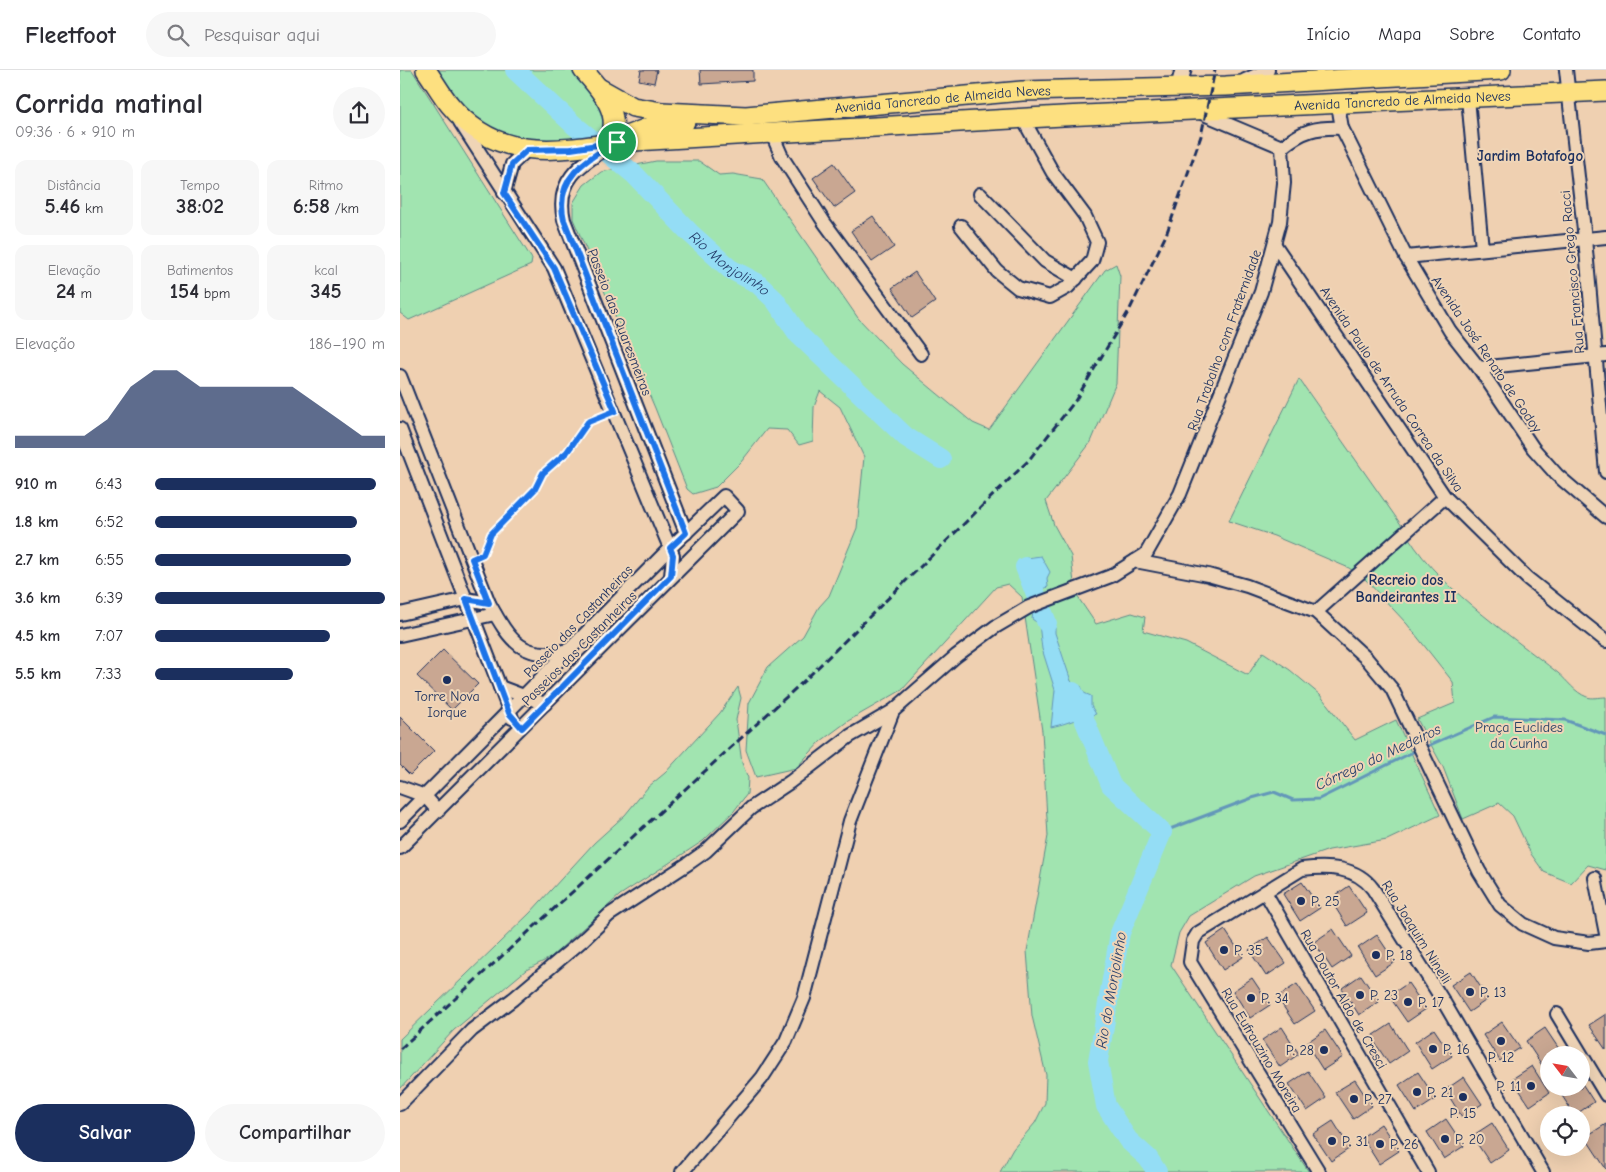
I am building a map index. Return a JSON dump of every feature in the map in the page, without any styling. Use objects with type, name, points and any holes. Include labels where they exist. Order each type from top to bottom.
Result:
[{"type":"main road","points":[[426,70],[450,106],[478,131],[494,140],[527,150],[571,149],[611,144],[653,126],[746,116]]},
{"type":"main road","points":[[583,70],[599,88],[612,112],[615,124],[611,144]]},
{"type":"main road","name":"Avenida Tancredo de Almeida Neves","points":[[599,88],[633,107],[642,109],[662,112],[746,116],[1186,78],[1226,86],[1500,70]]},
{"type":"main road","points":[[1063,88],[1063,116]]},
{"type":"main road","points":[[1022,91],[1023,119]]},
{"type":"main road","name":"Avenida Tancredo de Almeida Neves","points":[[611,144],[1063,116],[1338,105],[1606,91]]},
{"type":"street","points":[[1226,86],[1254,78],[1268,70]]},
{"type":"street","name":"Rua Francisco Grego Racci","points":[[1566,70],[1585,239],[1601,355],[1606,472]]},
{"type":"street","points":[[1468,98],[1482,249]]},
{"type":"street","name":"Avenida José Renato de Godoy","points":[[1338,105],[1342,128],[1406,257],[1450,332],[1479,368],[1533,448],[1557,475],[1606,518]]},
{"type":"street","points":[[450,106],[504,193],[554,268],[615,411],[673,555],[671,576]]},
{"type":"street","name":"Avenida Tancredo de Almeida Neves","points":[[1198,111],[1282,147]]},
{"type":"street","points":[[961,226],[997,271],[1018,288],[1050,297],[1068,287],[1092,261],[1097,242],[1085,216],[1053,173],[1023,119]]},
{"type":"street","points":[[1282,147],[1297,134],[1321,127],[1342,128]]},
{"type":"street","points":[[772,134],[782,157],[824,222],[921,354]]},
{"type":"street","name":"Passeio das Quaresmeiras","points":[[611,144],[574,172],[564,190],[561,206],[564,220],[686,533]]},
{"type":"street","name":"Rua Trabalho com Fraternidade","points":[[894,711],[956,656],[995,626],[1029,607],[1111,576],[1146,554],[1180,494],[1237,356],[1261,292],[1275,245],[1284,183],[1282,147]]},
{"type":"street","points":[[504,193],[512,164],[527,150]]},
{"type":"street","points":[[980,194],[1045,261],[1076,279]]},
{"type":"street","points":[[1406,257],[1606,237]]},
{"type":"street","name":"Avenida Paulo de Arruda Correa da Silva","points":[[1275,245],[1446,497],[1527,578],[1606,641]]},
{"type":"street","points":[[1479,368],[1601,355]]},
{"type":"street","points":[[400,376],[492,608],[508,635],[527,650],[551,654],[571,649]]},
{"type":"street","points":[[400,429],[509,713],[522,728]]},
{"type":"street","name":"Passeios das Castanheiras","points":[[400,848],[738,511],[724,496],[686,533]]},
{"type":"street","points":[[1316,612],[1446,497]]},
{"type":"street","points":[[670,548],[686,533]]},
{"type":"street","name":"Passeio das Castanheiras","points":[[402,818],[509,713],[670,548]]},
{"type":"street","points":[[1135,561],[1208,575],[1247,586],[1316,612],[1367,659],[1392,689],[1478,871],[1500,905],[1523,924],[1554,938],[1580,942],[1606,941]]},
{"type":"street","points":[[466,599],[492,608],[474,619],[406,634],[403,614],[466,599]]},
{"type":"street","points":[[546,674],[560,688]]},
{"type":"street","points":[[500,687],[545,704]]},
{"type":"street","points":[[400,1104],[472,1030],[541,976],[610,914],[706,851],[751,808],[790,782],[850,736],[894,711]]},
{"type":"street","points":[[682,1172],[762,1078],[786,1041],[804,998],[850,821],[894,711]]},
{"type":"street","points":[[400,787],[425,796],[438,811]]},
{"type":"street","points":[[411,837],[402,818],[420,817],[425,823]]},
{"type":"street","name":"Rua Joaquim Ninelli","points":[[1193,941],[1198,933],[1302,869],[1321,867],[1340,869],[1368,882],[1445,1004],[1543,1172]]},
{"type":"street","points":[[1595,878],[1606,934]]},
{"type":"street","name":"Rua Doutor Aldo de Cresci","points":[[1265,892],[1428,1172]]},
{"type":"street","name":"Rua Eufrauzino Moreira","points":[[1193,941],[1190,962],[1318,1172]]},
{"type":"street","points":[[1557,1014],[1606,1095]]},
{"type":"path","points":[[472,559],[483,554],[491,534],[535,489],[543,473],[567,452],[588,422],[615,411]]},
{"type":"green space","points":[[400,70],[412,70],[532,259],[531,265],[409,320],[400,313]]},
{"type":"green space","points":[[426,70],[583,70],[599,88],[607,143],[494,140]]},
{"type":"green space","points":[[656,161],[699,161],[719,175],[733,174],[762,179],[858,318],[902,364],[973,423],[989,430],[1105,270],[1116,264],[1120,276],[1116,383],[1091,442],[1046,501],[1054,525],[1071,556],[1075,593],[1096,624],[1132,613],[1145,617],[1143,631],[1186,643],[1248,675],[1263,652],[1290,670],[1320,695],[1355,740],[1396,720],[1440,815],[1387,840],[1329,850],[1254,876],[1189,916],[1179,933],[1171,965],[1309,1172],[1000,1172],[1013,1149],[1035,1123],[1045,1103],[1046,1075],[1032,1016],[1027,951],[1048,836],[1042,731],[1022,597],[1008,584],[996,587],[902,690],[848,721],[821,741],[796,768],[756,777],[746,750],[749,703],[768,667],[803,636],[819,607],[829,596],[857,528],[864,457],[840,407],[820,391],[814,407],[813,441],[799,445],[787,430],[767,429],[741,462],[716,487],[693,494],[687,489],[655,408],[573,219],[573,203],[584,185],[601,172]]},
{"type":"green space","name":"Praça Euclides da Cunha","points":[[1299,379],[1415,547],[1451,587],[1494,624],[1558,673],[1582,695],[1589,698],[1606,697],[1606,870],[1588,865],[1571,883],[1544,872],[1531,854],[1513,816],[1499,803],[1463,819],[1443,767],[1417,719],[1455,703],[1453,682],[1407,624],[1366,580],[1349,568],[1274,536],[1229,521]]},
{"type":"green space","points":[[738,687],[741,698],[736,720],[742,763],[748,778],[747,794],[734,811],[703,841],[620,895],[550,958],[526,970],[454,1030],[400,1089],[400,1039],[530,913],[594,843],[625,815],[648,787],[665,773],[720,713]]},
{"type":"water","points":[[1041,556],[1050,572],[1047,578],[1048,587],[1038,590],[1020,566],[1026,558]]},
{"type":"water","points":[[1045,603],[1052,613],[1051,620],[1055,623],[1055,633],[1071,681],[1077,687],[1081,686],[1084,693],[1091,696],[1091,706],[1096,714],[1051,727],[1055,690],[1042,649],[1039,624],[1032,619],[1034,607]]},
{"type":"building","points":[[641,70],[657,70],[654,83],[639,80]]},
{"type":"building","points":[[700,70],[753,70],[753,81],[701,84]]},
{"type":"building","points":[[834,163],[855,193],[834,208],[813,178]]},
{"type":"building","points":[[873,216],[894,247],[872,262],[851,231]]},
{"type":"building","points":[[915,272],[935,302],[912,318],[892,288]]},
{"type":"building","name":"Torre Nova Iorque","points":[[443,650],[478,684],[452,710],[417,676]]},
{"type":"building","points":[[400,717],[434,751],[410,775],[400,765]]},
{"type":"building","name":"P. 25","points":[[1302,882],[1320,908],[1300,921],[1283,894]]},
{"type":"building","points":[[1349,886],[1367,913],[1347,926],[1330,899]]},
{"type":"building","points":[[1333,929],[1351,956],[1332,969],[1314,942]]},
{"type":"building","name":"P. 35","points":[[1225,930],[1243,957],[1223,970],[1206,943]]},
{"type":"building","name":"P. 18","points":[[1377,935],[1395,962],[1375,975],[1358,948]]},
{"type":"building","points":[[1268,937],[1286,963],[1266,976],[1249,950]]},
{"type":"building","name":"P. 13","points":[[1471,972],[1488,999],[1469,1012],[1451,985]]},
{"type":"building","name":"P. 23","points":[[1361,975],[1379,1002],[1359,1015],[1342,988]]},
{"type":"building","name":"P. 34","points":[[1252,978],[1270,1005],[1250,1018],[1233,991]]},
{"type":"building","name":"P. 17","points":[[1408,983],[1426,1009],[1407,1022],[1389,996]]},
{"type":"building","points":[[1297,984],[1315,1011],[1295,1024],[1277,997]]},
{"type":"building","points":[[1606,1014],[1606,1050],[1589,1025]]},
{"type":"building","name":"P. 12","points":[[1502,1022],[1520,1048],[1500,1061],[1483,1035]]},
{"type":"building","points":[[1391,1024],[1408,1051],[1389,1064],[1371,1037]]},
{"type":"building","points":[[1282,1027],[1299,1054],[1280,1067],[1262,1040]]},
{"type":"building","points":[[1545,1028],[1557,1046],[1540,1046],[1540,1062],[1526,1041]]},
{"type":"building","name":"P. 16","points":[[1434,1029],[1452,1056],[1432,1069],[1415,1042]]},
{"type":"building","name":"P. 28","points":[[1325,1030],[1343,1057],[1323,1070],[1306,1043]]},
{"type":"building","name":"P. 11","points":[[1532,1066],[1540,1079],[1540,1096],[1545,1096],[1530,1106],[1512,1079]]},
{"type":"building","points":[[1308,1071],[1326,1098],[1307,1111],[1289,1084]]},
{"type":"building","name":"P. 21","points":[[1418,1072],[1436,1099],[1416,1112],[1399,1085]]},
{"type":"building","name":"P. 15","points":[[1464,1077],[1482,1104],[1462,1117],[1445,1090]]},
{"type":"building","name":"P. 27","points":[[1355,1080],[1372,1106],[1353,1119],[1335,1092]]},
{"type":"building","points":[[1562,1096],[1590,1096],[1594,1102],[1588,1106],[1569,1106]]},
{"type":"building","name":"P. 20","points":[[1446,1119],[1464,1146],[1444,1159],[1427,1132]]},
{"type":"building","name":"P. 31","points":[[1333,1121],[1350,1148],[1331,1161],[1313,1134]]},
{"type":"building","points":[[1492,1123],[1509,1150],[1490,1163],[1472,1136]]},
{"type":"building","name":"P. 26","points":[[1381,1124],[1399,1151],[1379,1164],[1362,1137]]},
{"type":"building","points":[[1606,1124],[1606,1169],[1590,1145],[1590,1134]]},
{"type":"waterway","name":"Rio Monjolinho","points":[[515,70],[574,125],[635,175],[690,233],[730,269],[757,283],[775,300],[798,334],[906,437],[941,459]]},
{"type":"waterway","name":"Rio do Monjolinho","points":[[1025,567],[1047,623]]},
{"type":"waterway","name":"Rio do Monjolinho","points":[[1073,692],[1111,785],[1162,832],[1120,933],[1098,1061],[1106,1106],[1128,1140],[1148,1158],[1157,1172]]},
{"type":"waterway","name":"Córrego do Medeiros","points":[[1423,748],[1494,717],[1565,720],[1606,735]]},
{"type":"waterway","name":"Córrego do Medeiros","points":[[1162,832],[1252,798],[1274,792],[1293,800],[1319,799],[1417,750]]},
{"type":"railway","points":[[400,1049],[806,679],[1028,461],[1075,401],[1130,309],[1166,235],[1201,136],[1215,70]]},
{"type":"place","name":"Torre Nova Iorque","points":[[447,680]]},
{"type":"place","name":"P. 25","points":[[1301,901]]},
{"type":"place","name":"P. 35","points":[[1224,950]]},
{"type":"place","name":"P. 18","points":[[1376,955]]},
{"type":"place","name":"P. 13","points":[[1470,992]]},
{"type":"place","name":"P. 23","points":[[1360,995]]},
{"type":"place","name":"P. 34","points":[[1251,998]]},
{"type":"place","name":"P. 17","points":[[1408,1002]]},
{"type":"place","name":"P. 12","points":[[1501,1041]]},
{"type":"place","name":"P. 16","points":[[1433,1049]]},
{"type":"place","name":"P. 28","points":[[1324,1050]]},
{"type":"place","name":"P. 11","points":[[1531,1086]]},
{"type":"place","name":"P. 21","points":[[1417,1092]]},
{"type":"place","name":"P. 15","points":[[1463,1097]]},
{"type":"place","name":"P. 27","points":[[1354,1099]]},
{"type":"place","name":"P. 20","points":[[1445,1139]]},
{"type":"place","name":"P. 31","points":[[1332,1141]]},
{"type":"place","name":"P. 26","points":[[1380,1144]]},
{"type":"district","name":"Jardim Botafogo","points":[[1530,156]]},
{"type":"district","name":"Recreio dos Bandeirantes II","points":[[1406,588]]},
{"type":"route","points":[[617,142],[588,160],[574,172],[564,190],[561,206],[564,220],[686,533],[670,548],[673,555],[671,576],[522,728],[509,713],[466,599],[489,603],[472,559],[483,554],[491,534],[535,489],[543,473],[567,452],[588,422],[615,411],[554,268],[504,193],[512,164],[527,150],[571,149],[617,142]]}]
